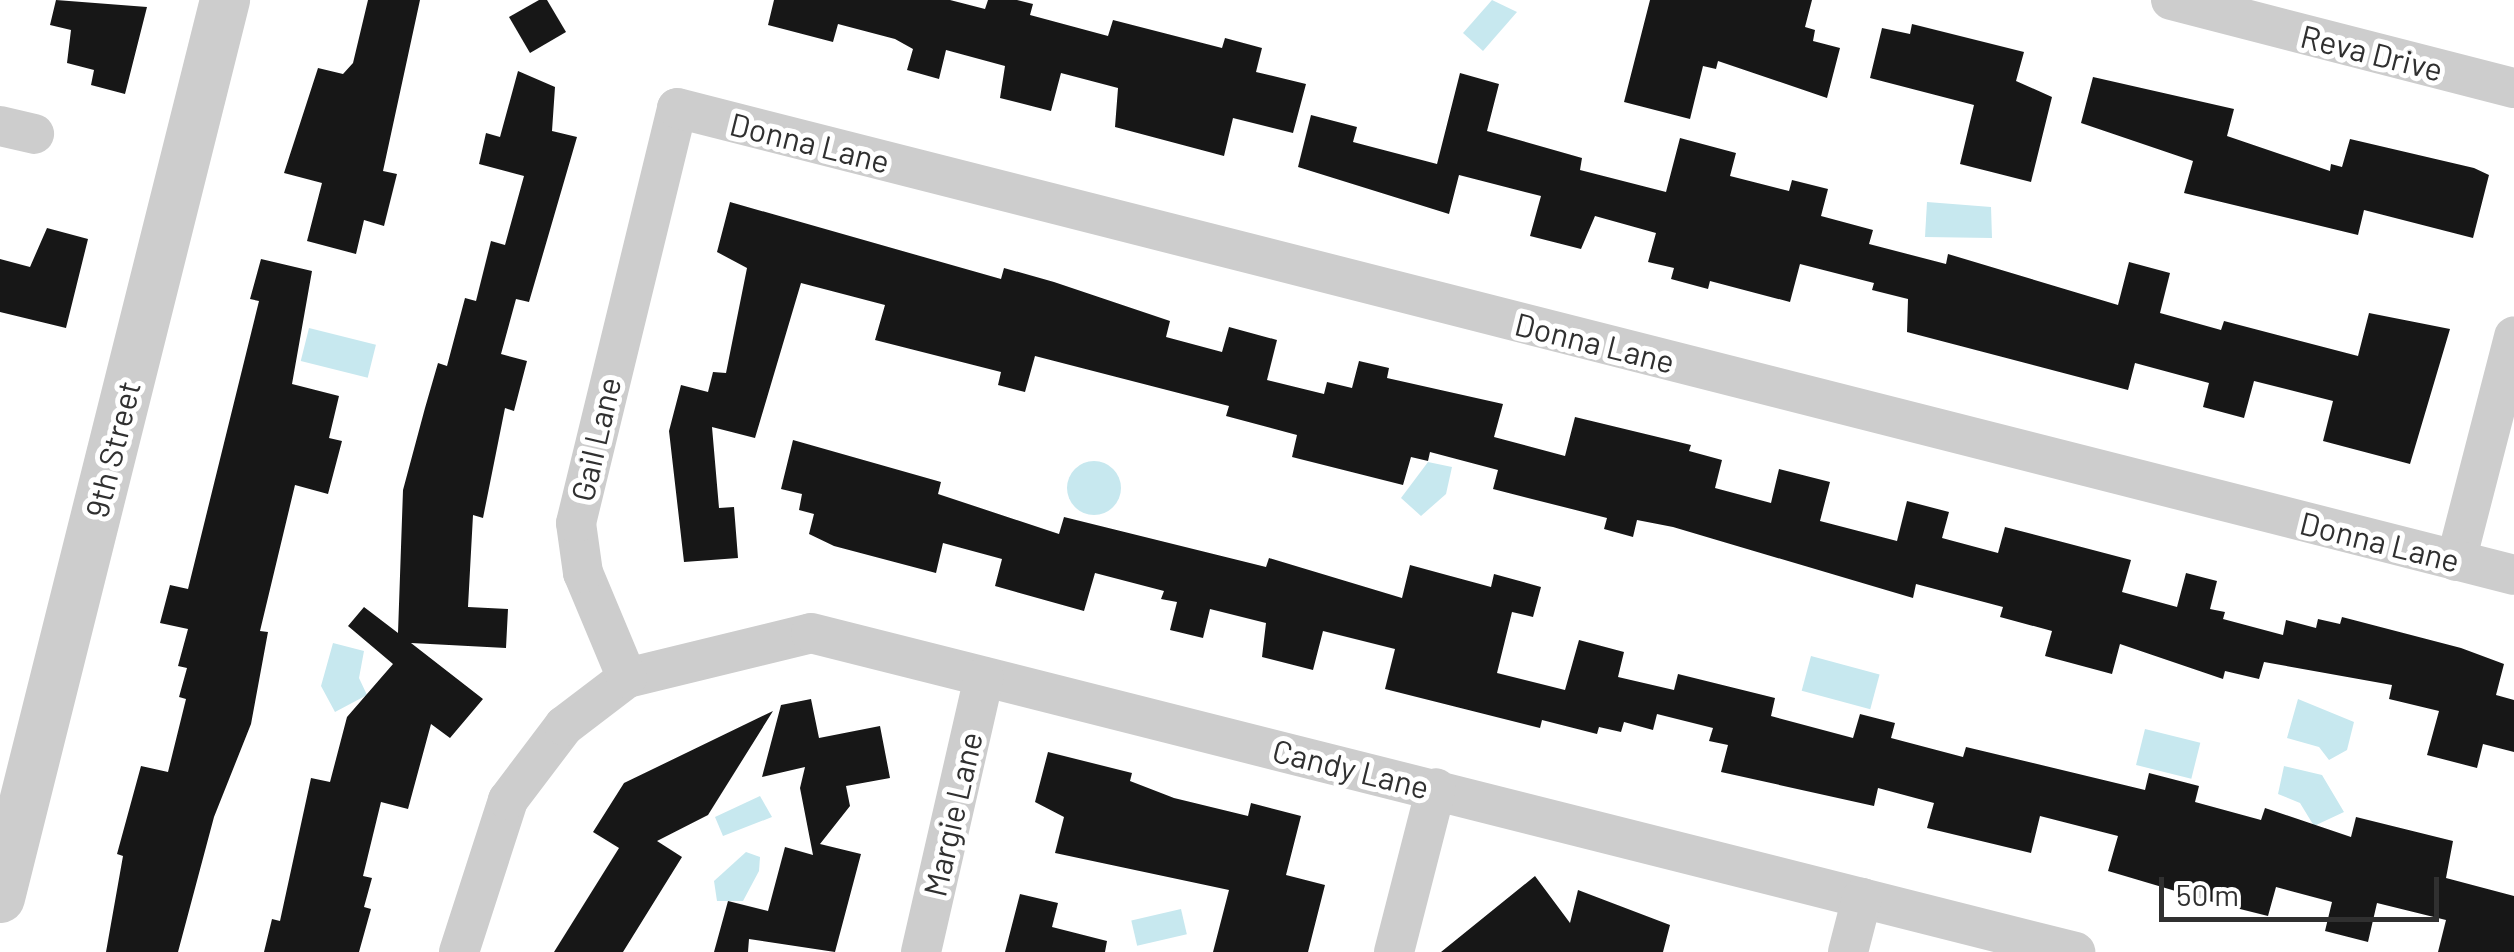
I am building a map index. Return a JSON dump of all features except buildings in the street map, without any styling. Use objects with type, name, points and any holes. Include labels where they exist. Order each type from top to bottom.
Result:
[{"type":"street","name":"9th Street","points":[[0,898],[224,0]]},
{"type":"street","name":"Reva Drive","points":[[2171,0],[2514,88]]},
{"type":"street","name":"Donna Lane","points":[[676,108],[2514,576]]},
{"type":"street","name":"Gail Lane","points":[[626,678],[583,573],[576,523],[676,108]]},
{"type":"street","points":[[2456,561],[2514,336]]},
{"type":"street","name":"Candy Lane","points":[[626,678],[811,633],[2074,952]]},
{"type":"street","name":"Margie Lane","points":[[921,952],[984,676]]},
{"type":"street","points":[[459,952],[508,800],[564,726],[626,678]]},
{"type":"street","points":[[1394,952],[1436,788]]},
{"type":"street","points":[[1848,952],[1862,898]]},
{"type":"water","points":[[1492,0],[1517,12],[1483,51],[1463,33]]},
{"type":"water","points":[[1927,202],[1991,207],[1992,238],[1925,237]]},
{"type":"water","points":[[309,328],[376,345],[368,378],[301,361]]},
{"type":"water","points":[[1094,461],[1113,469],[1121,488],[1113,507],[1094,515],[1075,507],[1067,488],[1075,469]]},
{"type":"water","points":[[1428,462],[1452,467],[1446,494],[1421,516],[1401,498]]},
{"type":"water","points":[[333,643],[364,651],[359,678],[367,695],[335,712],[321,686]]},
{"type":"water","points":[[1811,656],[1880,674],[1870,709],[1802,691]]},
{"type":"water","points":[[2298,699],[2354,722],[2347,750],[2329,760],[2319,747],[2287,738]]},
{"type":"water","points":[[2145,729],[2200,743],[2191,779],[2136,765]]},
{"type":"water","points":[[2284,766],[2322,775],[2344,812],[2314,826],[2300,803],[2278,794]]},
{"type":"water","points":[[760,796],[772,817],[723,836],[715,817]]},
{"type":"water","points":[[746,852],[760,857],[759,871],[743,901],[717,901],[714,881]]},
{"type":"water","points":[[1181,909],[1187,934],[1137,946],[1131,920]]}]
